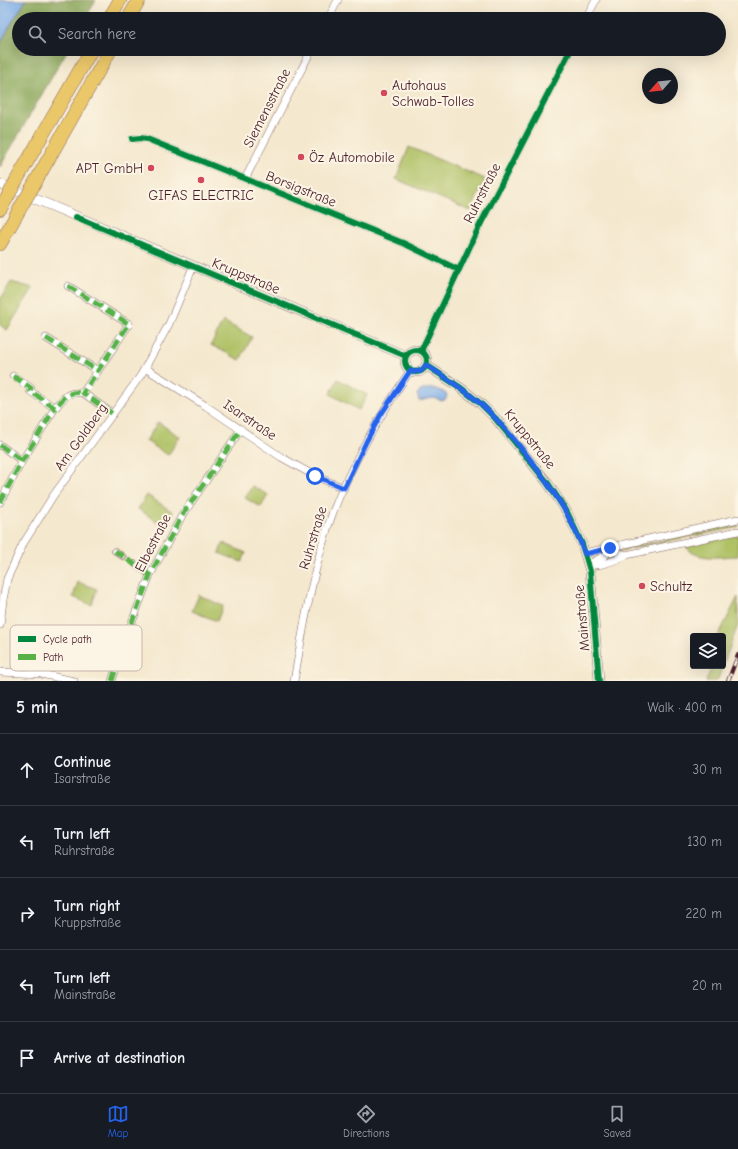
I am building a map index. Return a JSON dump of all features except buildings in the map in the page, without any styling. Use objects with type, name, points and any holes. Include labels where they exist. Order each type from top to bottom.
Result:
[{"type":"highway","points":[[113,12],[120,0]]},
{"type":"highway","points":[[132,12],[139,0]]},
{"type":"highway","points":[[0,209],[88,56]]},
{"type":"highway","points":[[0,244],[107,56]]},
{"type":"street","points":[[332,12],[338,0]]},
{"type":"street","points":[[590,12],[596,0]]},
{"type":"street","name":"Siemensstraße","points":[[245,179],[308,56]]},
{"type":"street","name":"Ruhrstraße","points":[[421,351],[478,229],[567,56]]},
{"type":"street","name":"Borsigstraße","points":[[132,139],[147,139],[403,244],[459,270]]},
{"type":"street","name":"Kruppstraße","points":[[0,184],[406,356]]},
{"type":"street","name":"Am Goldberg","points":[[0,625],[7,579],[23,544],[56,493],[114,414],[145,368],[168,324],[193,267]]},
{"type":"street","points":[[68,286],[129,324],[83,393]]},
{"type":"street","points":[[46,338],[98,371]]},
{"type":"street","points":[[414,350],[421,351],[426,356],[426,365],[421,371],[410,371],[405,365],[406,356],[414,350]]},
{"type":"street","name":"Kruppstraße","points":[[426,365],[472,396],[503,426],[558,497],[575,528],[585,554]]},
{"type":"street","name":"Isarstraße","points":[[145,368],[241,429],[281,457],[315,476],[344,488]]},
{"type":"street","name":"Ruhrstraße","points":[[294,681],[314,580],[326,534],[344,488],[366,442],[380,416],[410,371]]},
{"type":"street","points":[[12,376],[31,388],[30,391],[55,408]]},
{"type":"street","points":[[0,502],[22,461],[55,408],[67,395],[83,393],[114,414]]},
{"type":"street","name":"Elbestraße","points":[[130,625],[150,575],[161,552],[185,510],[241,429]]},
{"type":"street","points":[[0,445],[22,461]]},
{"type":"street","points":[[585,554],[738,519]]},
{"type":"street","points":[[589,565],[596,566],[619,559],[626,555],[738,531]]},
{"type":"street","points":[[610,548],[618,553],[626,555]]},
{"type":"street","name":"Mainstraße","points":[[589,565],[606,556],[610,548]]},
{"type":"street","points":[[116,551],[122,556]]},
{"type":"street","name":"Mainstraße","points":[[585,554],[589,565],[592,585],[599,681]]},
{"type":"street","points":[[135,564],[150,575]]},
{"type":"street","points":[[0,576],[7,579]]},
{"type":"street","name":"Elbestraße","points":[[112,681],[115,671]]},
{"type":"street","points":[[0,672],[41,674],[74,681]]},
{"type":"green space","points":[[26,0],[96,0],[89,12],[18,12]]},
{"type":"green space","points":[[12,22],[12,56],[64,56],[0,167],[0,46]]},
{"type":"green space","points":[[409,147],[485,179],[471,211],[396,179]]},
{"type":"green space","points":[[11,282],[33,288],[7,330],[0,325],[0,300]]},
{"type":"green space","points":[[223,321],[252,337],[240,360],[211,345]]},
{"type":"green space","points":[[338,379],[367,395],[359,410],[330,394]]},
{"type":"green space","points":[[158,422],[180,437],[168,455],[146,441]]},
{"type":"green space","points":[[252,486],[268,495],[261,507],[245,498]]},
{"type":"green space","points":[[147,495],[173,512],[164,526],[138,509]]},
{"type":"green space","points":[[738,523],[738,527],[618,550]]},
{"type":"green space","points":[[738,535],[738,556],[702,556],[690,551],[686,546]]},
{"type":"green space","points":[[223,543],[246,553],[242,562],[219,553]]},
{"type":"green space","points":[[78,582],[97,589],[92,605],[73,597]]},
{"type":"green space","points":[[199,595],[223,606],[217,621],[192,611]]},
{"type":"green space","points":[[738,597],[738,625],[726,657],[726,633],[720,633]]},
{"type":"green space","points":[[711,669],[722,669],[717,681],[706,681]]},
{"type":"water","points":[[0,0],[26,0],[18,12],[12,12],[12,22],[0,46]]},
{"type":"water","points":[[433,388],[444,392],[447,395],[446,399],[442,401],[433,398],[419,401],[417,394],[420,391]]},
{"type":"tunnel","points":[[122,556],[135,564]]},
{"type":"railway","points":[[728,681],[738,655]]},
{"type":"marked path","points":[[68,286],[129,324],[83,393],[113,414]]},
{"type":"marked path","points":[[46,338],[98,371]]},
{"type":"marked path","points":[[13,376],[31,388],[30,391],[55,408],[70,394],[83,393]]},
{"type":"marked path","points":[[0,502],[22,461],[55,408]]},
{"type":"marked path","points":[[131,625],[150,575],[185,510],[241,429]]},
{"type":"marked path","points":[[0,445],[22,461]]},
{"type":"marked path","points":[[115,551],[150,575]]},
{"type":"marked path","points":[[112,681],[115,671]]},
{"type":"cycle path","points":[[421,351],[478,229],[567,56]]},
{"type":"cycle path","points":[[132,139],[147,139],[403,243],[459,270]]},
{"type":"cycle path","points":[[76,217],[406,356]]},
{"type":"cycle path","points":[[416,350],[424,353],[427,361],[424,369],[416,372],[408,369],[405,361],[408,353],[416,350]]},
{"type":"cycle path","points":[[426,365],[461,388],[481,404],[495,418],[547,482],[567,512],[582,544],[590,571],[599,681]]},
{"type":"place","name":"Autohaus Schwab-Tolles","points":[[384,93]]},
{"type":"place","name":"Öz Automobile","points":[[301,157]]},
{"type":"place","name":"APT GmbH","points":[[151,168]]},
{"type":"place","name":"GIFAS ELECTRIC","points":[[201,180]]},
{"type":"place","name":"Schultz","points":[[642,586]]},
{"type":"route","points":[[315,476],[344,488],[380,416],[410,371],[421,371],[426,365],[472,396],[503,426],[558,497],[578,533],[585,554],[610,548]]}]
